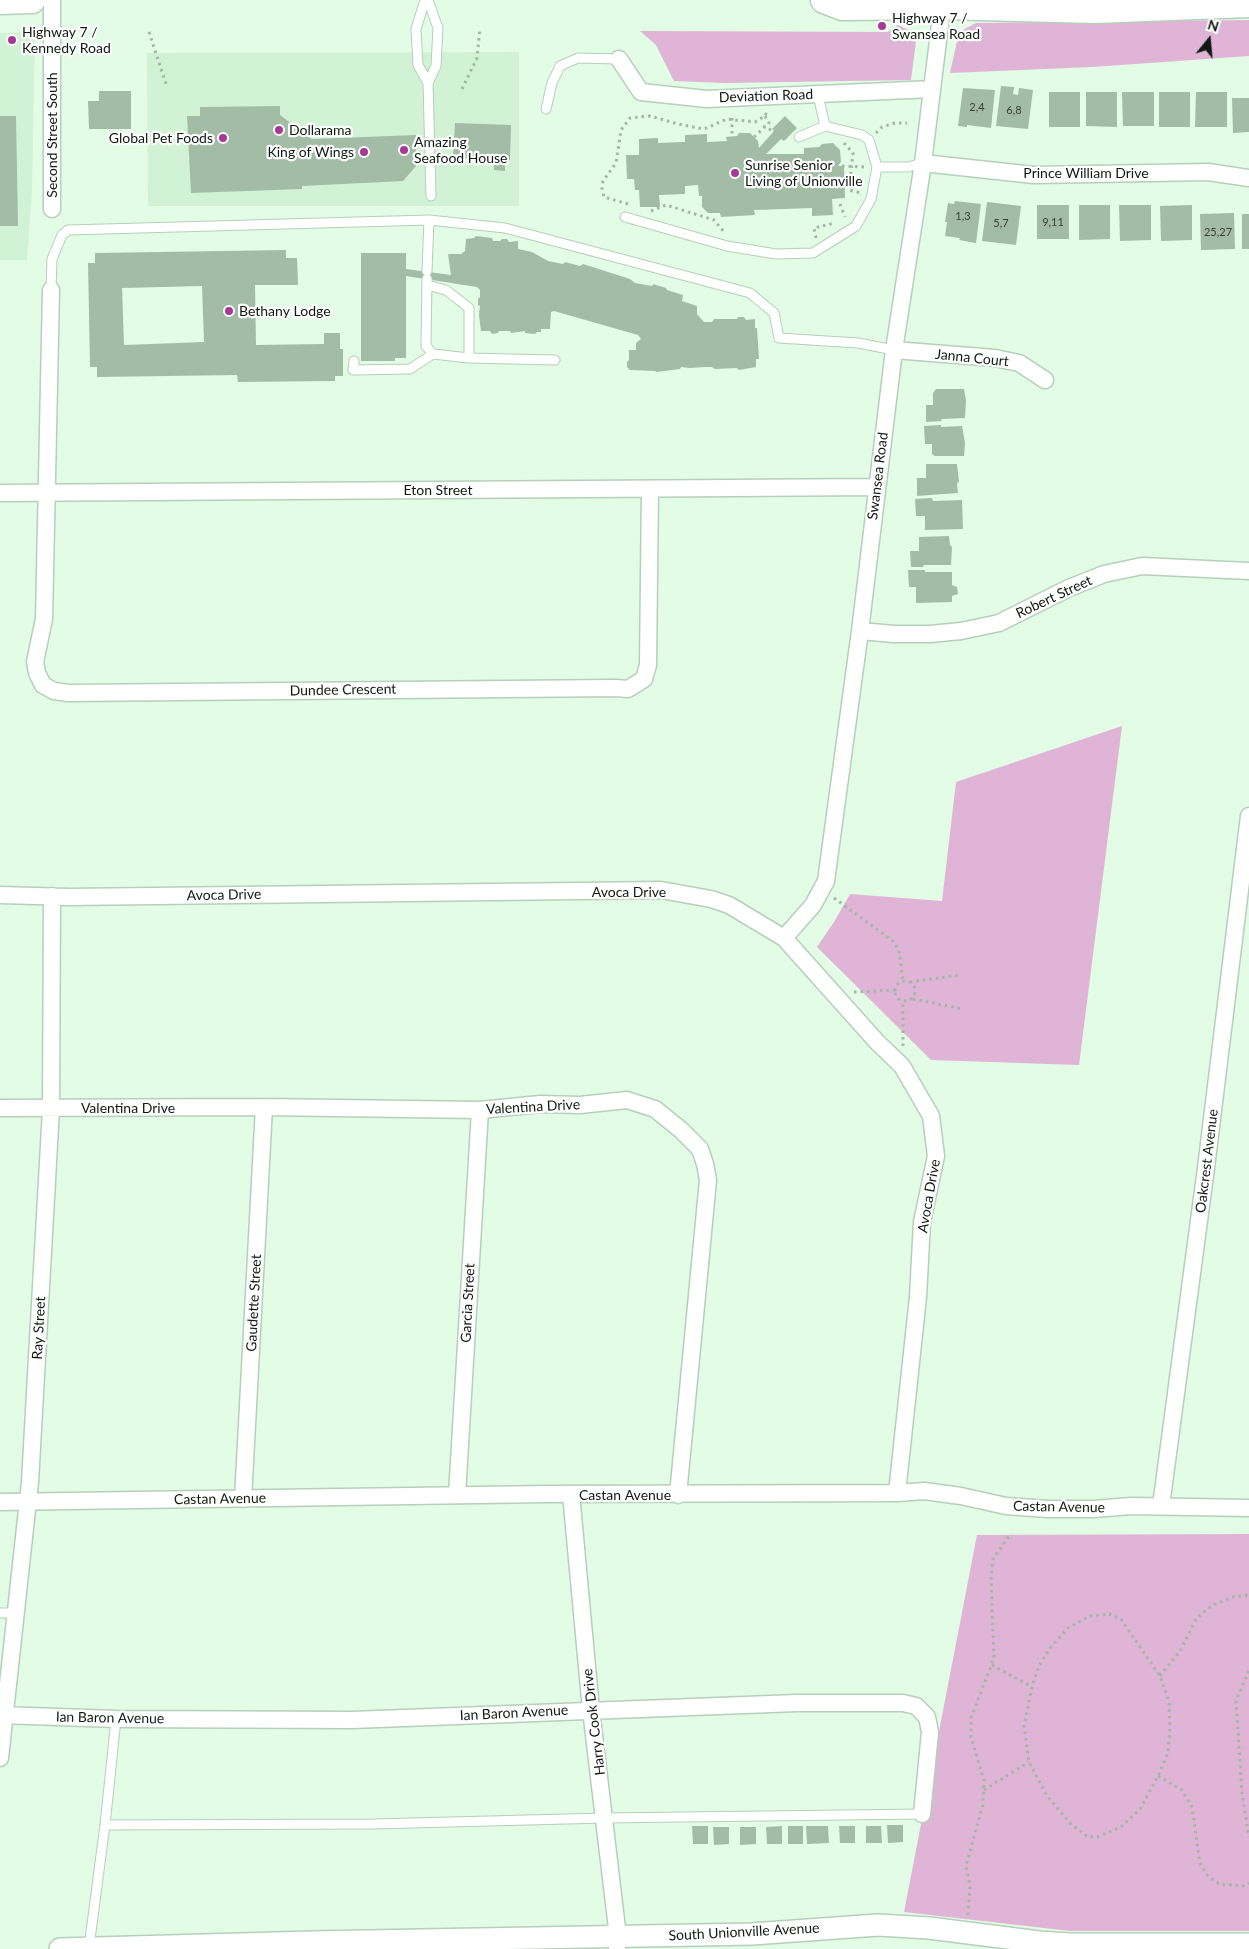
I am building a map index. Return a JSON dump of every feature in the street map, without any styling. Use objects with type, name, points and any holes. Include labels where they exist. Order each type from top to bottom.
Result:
[{"type":"main road","points":[[0,1],[32,0]]},
{"type":"main road","points":[[824,0],[842,8],[943,3],[1095,10],[1249,4]]},
{"type":"street","name":"Second Street South","points":[[52,0],[52,209]]},
{"type":"street","name":"Swansea Road","points":[[784,938],[813,905],[826,881],[860,631],[894,350],[923,163],[943,3]]},
{"type":"street","name":"Deviation Road","points":[[619,60],[641,92],[707,99],[932,89]]},
{"type":"street","name":"Prince William Drive","points":[[923,163],[1034,175],[1208,172],[1249,178]]},
{"type":"street","points":[[48,493],[52,290]]},
{"type":"street","name":"Janna Court","points":[[894,350],[995,358],[1019,364],[1045,380]]},
{"type":"street","name":"Eton Street","points":[[0,493],[877,487]]},
{"type":"street","name":"Dundee Crescent","points":[[48,493],[44,619],[35,662],[37,673],[43,685],[54,691],[68,693],[628,689],[644,679],[648,665],[650,488]]},
{"type":"street","name":"Robert Street","points":[[860,631],[894,634],[930,634],[961,631],[999,623],[1104,574],[1142,566],[1249,571]]},
{"type":"street","name":"Oakcrest Avenue","points":[[1161,1506],[1207,1158],[1249,816]]},
{"type":"street","name":"Avoca Drive","points":[[0,895],[661,890],[711,899],[729,905],[784,938],[877,1042],[902,1066],[932,1116],[936,1156],[922,1222],[917,1306],[897,1493]]},
{"type":"street","name":"Ray Street","points":[[0,1758],[8,1613],[28,1502],[51,1108],[52,896]]},
{"type":"street","name":"Valentina Drive","points":[[0,1108],[264,1107],[480,1110],[540,1104],[580,1104],[627,1100],[655,1109],[681,1130],[700,1149],[708,1180],[678,1495]]},
{"type":"street","name":"Gaudette Street","points":[[243,1499],[264,1107]]},
{"type":"street","name":"Garcia Street","points":[[457,1496],[480,1110]]},
{"type":"street","name":"Castan Avenue","points":[[0,1502],[571,1494],[897,1493],[924,1491],[1006,1506],[1048,1510],[1161,1506],[1249,1508]]},
{"type":"street","name":"Harry Cook Drive","points":[[571,1494],[591,1710],[618,1943]]},
{"type":"street","name":"Ian Baron Avenue","points":[[2,1715],[116,1719],[352,1720],[796,1703],[902,1703],[916,1706],[927,1718],[930,1732],[922,1814]]},
{"type":"street","name":"South Unionville Avenue","points":[[60,1949],[618,1943],[847,1926],[929,1928],[1062,1944],[1249,1944]]},
{"type":"lane","points":[[427,0],[416,29],[418,65],[428,83]]},
{"type":"lane","points":[[427,0],[438,28],[436,66],[428,83],[431,196]]},
{"type":"lane","points":[[546,109],[552,83],[560,66],[578,58],[619,60]]},
{"type":"lane","points":[[818,94],[825,126]]},
{"type":"lane","points":[[625,218],[727,246],[776,254],[813,253],[856,226],[871,199],[877,167],[869,140],[862,135],[825,126],[794,138]]},
{"type":"lane","points":[[877,167],[908,167],[923,163]]},
{"type":"lane","points":[[52,290],[52,259],[62,235],[68,230],[429,220],[505,228],[750,293],[774,314],[778,338],[858,343],[894,350]]},
{"type":"lane","points":[[429,220],[426,346],[433,354]]},
{"type":"lane","points":[[427,278],[446,290],[468,308],[469,358]]},
{"type":"lane","points":[[354,361],[353,370],[410,369],[433,354],[469,358],[555,360]]},
{"type":"lane","points":[[89,1948],[116,1719]]},
{"type":"lane","points":[[105,1825],[373,1824],[605,1818],[922,1814]]},
{"type":"path","points":[[462,89],[477,58],[480,28]]},
{"type":"path","points":[[149,32],[167,87]]},
{"type":"path","points":[[628,205],[604,196],[602,189],[603,181],[616,163],[621,130],[630,118],[650,116],[704,129],[714,123],[732,118],[755,122],[765,116],[773,96]]},
{"type":"path","points":[[754,137],[769,123],[765,116]]},
{"type":"path","points":[[732,118],[732,136]]},
{"type":"path","points":[[764,126],[794,138]]},
{"type":"path","points":[[840,138],[853,153],[849,190],[861,193],[858,200]]},
{"type":"path","points":[[842,166],[877,167]]},
{"type":"path","points":[[840,204],[844,218]]},
{"type":"path","points":[[644,210],[652,211],[666,205],[700,215],[714,220],[729,236]]},
{"type":"path","points":[[810,242],[816,240],[814,228],[836,223],[850,212]]},
{"type":"path","points":[[821,890],[893,941],[899,950],[903,981]]},
{"type":"path","points":[[902,1066],[903,1002],[897,995],[898,984],[903,981],[910,982],[960,975]]},
{"type":"path","points":[[903,1002],[908,1002],[915,996],[910,982]]},
{"type":"path","points":[[833,993],[896,990]]},
{"type":"path","points":[[913,998],[963,1009]]},
{"type":"path","points":[[968,1918],[970,1886],[966,1866],[983,1804],[984,1780],[971,1737],[970,1718],[994,1658],[991,1578],[993,1559],[1011,1533]]},
{"type":"path","points":[[1160,1676],[1180,1651],[1196,1619],[1210,1606],[1232,1597],[1249,1595]]},
{"type":"path","points":[[1109,1614],[1121,1619],[1160,1676],[1169,1702],[1170,1728],[1168,1753],[1158,1776],[1140,1809],[1121,1827],[1096,1837],[1088,1837],[1070,1824],[1046,1796],[1029,1762],[1024,1726],[1032,1687],[1039,1666],[1050,1648],[1068,1628],[1090,1616],[1109,1614]]},
{"type":"path","points":[[992,1665],[1032,1687]]},
{"type":"path","points":[[1249,1671],[1236,1700],[1242,1793],[1249,1837]]},
{"type":"path","points":[[983,1791],[1029,1762]]},
{"type":"path","points":[[1158,1776],[1182,1790],[1192,1808],[1200,1863],[1208,1876],[1219,1884],[1243,1886],[1249,1883]]},
{"type":"shaded area","points":[[1249,20],[1249,56],[1092,67],[950,73],[959,32],[976,23]]},
{"type":"shaded area","points":[[898,25],[917,34],[911,80],[725,83],[674,81],[656,45],[640,31],[888,32]]},
{"type":"shaded area","points":[[35,32],[32,191],[27,260],[0,260],[0,33]]},
{"type":"shaded area","points":[[519,52],[519,206],[148,206],[147,53]]},
{"type":"shaded area","points":[[1122,726],[1079,1065],[931,1060],[817,947],[850,894],[942,901],[956,782]]},
{"type":"shaded area","points":[[1249,1534],[1249,1931],[1070,1931],[904,1912],[977,1535]]},
{"type":"building","points":[[1001,86],[1014,87],[1013,94],[1018,95],[1019,88],[1033,90],[1028,129],[996,126]]},
{"type":"building","points":[[963,88],[995,90],[991,128],[967,125],[967,127],[958,126]]},
{"type":"building","points":[[99,91],[131,91],[131,129],[89,129],[88,101],[99,101]]},
{"type":"building","points":[[1049,92],[1080,92],[1080,127],[1049,127]]},
{"type":"building","points":[[1086,92],[1117,92],[1117,127],[1086,126]]},
{"type":"building","points":[[1122,92],[1154,92],[1154,126],[1123,126]]},
{"type":"building","points":[[1159,92],[1190,92],[1190,127],[1159,127]]},
{"type":"building","points":[[1196,92],[1227,92],[1227,127],[1195,127]]},
{"type":"building","points":[[1232,98],[1249,98],[1249,132],[1233,133]]},
{"type":"building","points":[[280,106],[280,115],[312,139],[416,135],[416,166],[403,181],[302,186],[302,189],[191,193],[187,116],[200,116],[200,107]]},
{"type":"building","points":[[0,116],[16,116],[18,226],[0,226]]},
{"type":"building","name":"Sunrise Senior Living of Unionville","points":[[785,116],[797,128],[784,141],[781,139],[766,154],[804,154],[804,148],[819,147],[822,144],[833,143],[840,150],[841,162],[838,166],[844,166],[845,198],[832,199],[833,215],[812,216],[812,208],[754,210],[755,215],[721,217],[720,213],[708,213],[702,207],[702,196],[699,196],[698,185],[685,186],[685,194],[659,195],[660,207],[640,207],[639,190],[635,190],[634,179],[627,179],[626,155],[639,155],[639,139],[658,138],[658,143],[685,142],[685,135],[707,134],[707,142],[727,141],[726,137],[737,136],[739,133],[750,133],[758,141],[759,148],[774,131],[772,129]]},
{"type":"building","points":[[455,123],[511,125],[510,160],[505,160],[505,171],[494,170],[494,160],[453,157]]},
{"type":"building","points":[[955,201],[981,204],[976,243],[945,236],[948,203],[954,204]]},
{"type":"building","points":[[987,202],[1021,206],[1016,245],[982,241]]},
{"type":"building","points":[[1037,205],[1069,205],[1069,239],[1037,239]]},
{"type":"building","points":[[1079,205],[1110,205],[1110,239],[1079,240]]},
{"type":"building","points":[[1119,205],[1151,205],[1151,240],[1120,241]]},
{"type":"building","points":[[1192,205],[1192,240],[1161,241],[1160,206]]},
{"type":"building","points":[[1234,213],[1235,249],[1201,250],[1200,214]]},
{"type":"building","points":[[1242,214],[1249,214],[1249,249],[1242,249]]},
{"type":"building","points":[[476,236],[492,238],[493,241],[507,239],[509,242],[518,241],[518,249],[532,252],[548,261],[563,264],[565,262],[580,266],[583,264],[630,279],[635,283],[652,286],[653,284],[666,288],[683,295],[682,301],[697,306],[697,314],[704,322],[712,322],[714,319],[737,319],[738,317],[744,317],[746,320],[755,319],[759,359],[756,359],[756,367],[739,370],[737,368],[681,367],[680,369],[657,372],[630,370],[627,367],[629,350],[636,350],[636,343],[641,339],[638,335],[554,311],[551,312],[550,329],[541,329],[541,332],[535,334],[525,333],[525,331],[511,333],[510,331],[499,331],[492,334],[490,331],[481,331],[480,306],[478,305],[480,290],[477,287],[406,276],[406,358],[395,358],[395,361],[361,361],[361,253],[406,253],[406,269],[451,275],[448,254],[461,254],[465,251],[466,239]]},
{"type":"building","name":"Bethany Lodge","points":[[286,250],[286,258],[297,258],[298,285],[255,285],[256,345],[324,344],[324,333],[340,333],[340,349],[343,349],[343,376],[335,376],[335,381],[238,382],[237,375],[97,377],[97,367],[90,367],[88,263],[95,263],[95,253]],"holes":[[[202,286],[204,342],[124,345],[122,288]]]},
{"type":"building","points":[[936,389],[964,389],[966,401],[965,418],[926,422],[926,405],[933,405],[933,393]]},
{"type":"building","points":[[941,425],[941,427],[962,426],[965,443],[964,456],[935,456],[932,454],[932,444],[925,444],[924,426]]},
{"type":"building","points":[[926,464],[957,464],[958,493],[917,496],[917,478],[926,478]]},
{"type":"building","points":[[932,498],[933,501],[962,500],[963,529],[925,530],[925,516],[916,516],[915,499]]},
{"type":"building","points":[[949,536],[952,547],[951,565],[911,567],[910,551],[919,551],[919,537]]},
{"type":"building","points":[[908,570],[952,572],[952,585],[957,587],[958,594],[952,596],[952,602],[916,603],[916,587],[909,587]]},
{"type":"building","points":[[887,1825],[903,1825],[903,1842],[888,1843]]},
{"type":"building","points":[[692,1826],[708,1826],[708,1844],[693,1844]]},
{"type":"building","points":[[782,1826],[782,1844],[767,1844],[766,1827]]},
{"type":"building","points":[[788,1826],[803,1826],[803,1844],[788,1844]]},
{"type":"building","points":[[806,1826],[828,1826],[829,1843],[807,1844]]},
{"type":"building","points":[[839,1826],[855,1826],[855,1843],[840,1843]]},
{"type":"building","points":[[866,1826],[881,1826],[882,1843],[866,1843]]},
{"type":"building","points":[[713,1827],[729,1827],[729,1844],[714,1845]]},
{"type":"building","points":[[740,1827],[756,1827],[756,1844],[740,1845]]},
{"type":"place","name":"Highway 7 / Swansea Road","points":[[882,26]]},
{"type":"place","name":"Highway 7 / Kennedy Road","points":[[12,40]]},
{"type":"place","name":"Dollarama","points":[[279,130]]},
{"type":"place","name":"Global Pet Foods","points":[[223,138]]},
{"type":"place","name":"Amazing Seafood House","points":[[404,150]]},
{"type":"place","name":"King of Wings","points":[[364,152]]},
{"type":"place","name":"Sunrise Senior Living of Unionville","points":[[735,173]]},
{"type":"place","name":"Bethany Lodge","points":[[229,311]]}]
